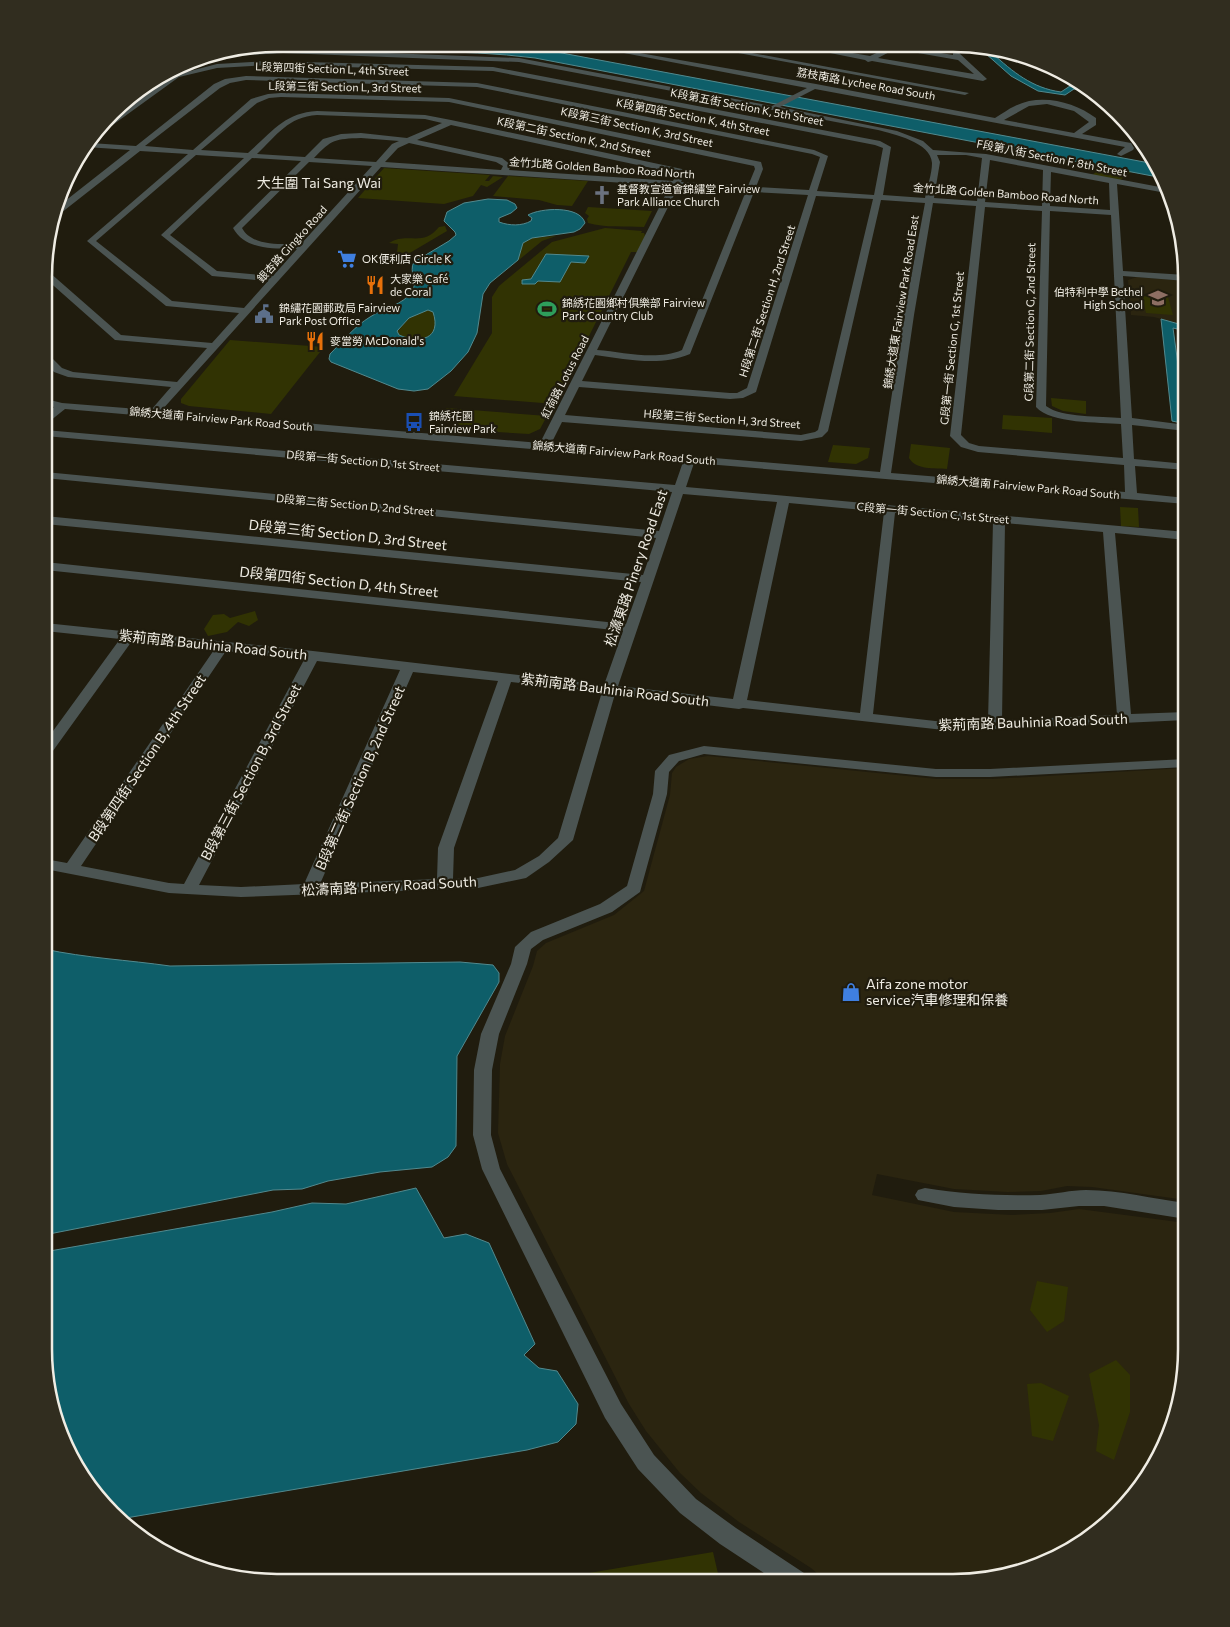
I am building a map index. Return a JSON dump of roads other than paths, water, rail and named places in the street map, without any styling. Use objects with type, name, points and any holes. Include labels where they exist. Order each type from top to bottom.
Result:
[{"type":"street","points":[[276,52],[503,59],[776,106],[890,131],[920,143],[932,152]]},
{"type":"street","name":"荔枝南路 Lychee Road South","points":[[639,52],[818,85],[945,105],[998,120],[1128,145],[1130,148],[1121,154]]},
{"type":"street","points":[[738,52],[966,92]]},
{"type":"street","points":[[832,52],[983,78]]},
{"type":"street","points":[[862,63],[882,52]]},
{"type":"street","points":[[926,52],[961,58]]},
{"type":"street","points":[[956,52],[983,78]]},
{"type":"street","points":[[172,79],[188,72],[226,65],[267,63],[486,69],[551,80]]},
{"type":"street","points":[[830,79],[853,67]]},
{"type":"street","name":"銀杏路 Gingko Road","points":[[154,413],[395,146],[575,70]]},
{"type":"street","points":[[945,105],[982,83],[983,78]]},
{"type":"street","name":"L段第四街 Section L, 4th Street","points":[[64,206],[217,86],[237,79],[464,84],[519,94]]},
{"type":"street","name":"K段第五街 Section K, 5th Street","points":[[551,80],[884,145],[888,149],[878,197]]},
{"type":"street","points":[[123,113],[166,83]]},
{"type":"street","points":[[776,106],[818,85]]},
{"type":"street","name":"K段第四街 Section K, 4th Street","points":[[519,94],[820,154],[825,159],[814,193]]},
{"type":"street","name":"L段第三街 Section L, 3rd Street","points":[[246,311],[168,304],[91,241],[192,152],[254,101],[268,96],[449,100],[486,108]]},
{"type":"street","points":[[998,120],[1024,105],[1046,103],[1066,105],[1080,110],[1093,120],[1092,123],[1076,134]]},
{"type":"street","name":"K段第三街 Section K, 3rd Street","points":[[486,108],[753,162],[760,167],[751,189]]},
{"type":"street","points":[[276,279],[215,274],[165,235],[290,119],[304,114],[425,117],[451,122]]},
{"type":"street","name":"K段第二街 Section K, 2nd Street","points":[[451,122],[674,169],[680,174],[676,184]]},
{"type":"street","points":[[304,248],[257,244],[237,229],[326,141],[335,138],[378,137],[408,140],[499,160],[507,165],[504,173]]},
{"type":"street","name":"金竹北路 Golden Bamboo Road North","points":[[95,145],[1115,213]]},
{"type":"street","name":"F段第八街 Section F, 8th Street","points":[[932,152],[960,152],[986,156],[1159,190]]},
{"type":"street","name":"錦綉大道東 Fairview Park Road East","points":[[885,475],[909,315],[936,162],[932,152]]},
{"type":"street","points":[[981,204],[986,156]]},
{"type":"street","points":[[1046,208],[1047,168]]},
{"type":"street","points":[[1113,181],[1131,496]]},
{"type":"street","name":"紅荷路 Lotus Road","points":[[544,446],[676,184]]},
{"type":"street","points":[[591,352],[665,358],[681,355],[686,352],[751,189]]},
{"type":"street","name":"H段第二街 Section H, 2nd Street","points":[[575,384],[730,396],[747,393],[752,390],[814,193]]},
{"type":"street","name":"H段第三街 Section H, 3rd Street","points":[[558,418],[801,438],[818,435],[823,431],[878,197]]},
{"type":"street","name":"G段第一街 Section G, 1st Street","points":[[981,204],[954,436],[965,445],[978,449],[1129,462]]},
{"type":"street","name":"G段第二街 Section G, 2nd Street","points":[[1046,208],[1041,407],[1056,415],[1127,422]]},
{"type":"street","points":[[1118,273],[1178,277]]},
{"type":"street","points":[[53,280],[118,338],[214,346]]},
{"type":"street","points":[[53,365],[58,370],[72,375],[180,384]]},
{"type":"street","name":"錦綉大道南 Fairview Park Road South","points":[[53,404],[1178,500]]},
{"type":"street","points":[[53,415],[62,406]]},
{"type":"street","points":[[1127,422],[1178,427]]},
{"type":"street","name":"D段第一街 Section D, 1st Street","points":[[53,434],[680,490]]},
{"type":"street","name":"松濤東路 Pinery Road East","points":[[610,688],[690,458]]},
{"type":"street","points":[[1129,462],[1178,466]]},
{"type":"street","name":"D段第二街 Section D, 2nd Street","points":[[53,476],[664,535]]},
{"type":"street","name":"C段第一街 Section C, 1st Street","points":[[680,490],[1178,535]]},
{"type":"street","points":[[739,705],[784,500]]},
{"type":"street","points":[[866,718],[890,509]]},
{"type":"street","points":[[995,725],[999,519]]},
{"type":"street","name":"D段第三街 Section D, 3rd Street","points":[[53,521],[649,579]]},
{"type":"street","points":[[1109,529],[1124,719]]},
{"type":"street","name":"D段第四街 Section D, 4th Street","points":[[53,567],[630,628]]},
{"type":"street","name":"紫荊南路 Bauhinia Road South","points":[[53,628],[952,727],[1178,716]]},
{"type":"street","points":[[53,741],[129,636]]},
{"type":"street","name":"B段第四街 Section B, 4th Street","points":[[71,869],[223,646]]},
{"type":"street","name":"B段第三街 Section B, 3rd Street","points":[[190,889],[312,655]]},
{"type":"street","name":"B段第二街 Section B, 2nd Street","points":[[310,889],[409,666]]},
{"type":"street","points":[[445,884],[446,848],[506,677]]},
{"type":"street","name":"松濤南路 Pinery Road South","points":[[53,866],[169,888],[241,892],[478,883],[520,874],[544,859],[565,840],[610,688]]},
{"type":"street","points":[[785,1574],[728,1536],[688,1506],[646,1462],[613,1411],[491,1168],[482,1135],[484,1070],[490,1034],[520,964],[523,947],[536,936],[606,908],[634,888],[660,794],[662,771],[674,758],[690,753],[704,750],[936,773],[990,773],[1178,762]]},
{"type":"street","points":[[925,1195],[954,1201],[1010,1203],[1093,1198],[1178,1211]]},
{"type":"water","points":[[449,52],[556,52],[1146,162],[1153,176],[535,58]]},
{"type":"water","points":[[987,55],[997,57],[1015,73],[1041,87],[1061,92],[1070,86],[1078,90],[1074,89],[1065,95],[1038,91],[1011,76]]},
{"type":"water","points":[[488,199],[507,200],[515,204],[517,208],[499,218],[499,222],[507,224],[520,225],[527,223],[532,218],[528,215],[550,210],[576,213],[582,217],[585,223],[574,232],[532,238],[523,243],[518,260],[490,283],[483,294],[477,333],[468,352],[451,371],[428,389],[414,391],[398,389],[331,362],[329,359],[330,354],[359,325],[408,296],[414,287],[412,266],[414,262],[456,235],[444,221],[447,212],[464,203]],"holes":[[[428,310],[433,312],[435,321],[432,334],[421,339],[407,338],[399,335],[397,331],[409,318]]]},
{"type":"water","points":[[546,254],[589,256],[585,263],[571,262],[560,282],[538,281],[535,284],[522,284],[522,280],[531,279]]},
{"type":"water","points":[[1161,319],[1178,324],[1178,329],[1173,328],[1178,365],[1178,422],[1172,421]]},
{"type":"water","points":[[53,951],[170,966],[460,962],[493,965],[499,973],[499,982],[457,1056],[456,1146],[448,1157],[432,1167],[380,1172],[328,1181],[302,1189],[273,1190],[53,1233]]},
{"type":"water","points":[[416,1188],[444,1238],[466,1234],[489,1243],[535,1344],[524,1355],[539,1368],[557,1371],[578,1404],[576,1424],[558,1442],[527,1450],[128,1518],[108,1498],[90,1475],[70,1436],[60,1408],[53,1364],[53,1250],[272,1212],[312,1203],[346,1204]]},
{"type":"place","name":"基督教宣道會錦繡堂 Fairview Park Alliance Church","points":[[602,195]]},
{"type":"place","name":"OK便利店 Circle K","points":[[347,259]]},
{"type":"place","name":"大家樂 Café de Coral","points":[[375,285]]},
{"type":"place","name":"伯特利中學 Bethel High School","points":[[1158,298]]},
{"type":"place","name":"錦綉花園鄉村俱樂部 Fairview Park Country Club","points":[[547,309]]},
{"type":"place","name":"錦繡花園郵政局 Fairview Park Post Office","points":[[264,314]]},
{"type":"place","name":"麥當勞 McDonald's","points":[[315,341]]},
{"type":"place","name":"錦綉花園 Fairview Park","points":[[414,422]]},
{"type":"place","name":"Aifa zone motor service汽車修理和保養","points":[[851,992]]},
{"type":"district","name":"大生圍 Tai Sang Wai","points":[[319,183]]}]
